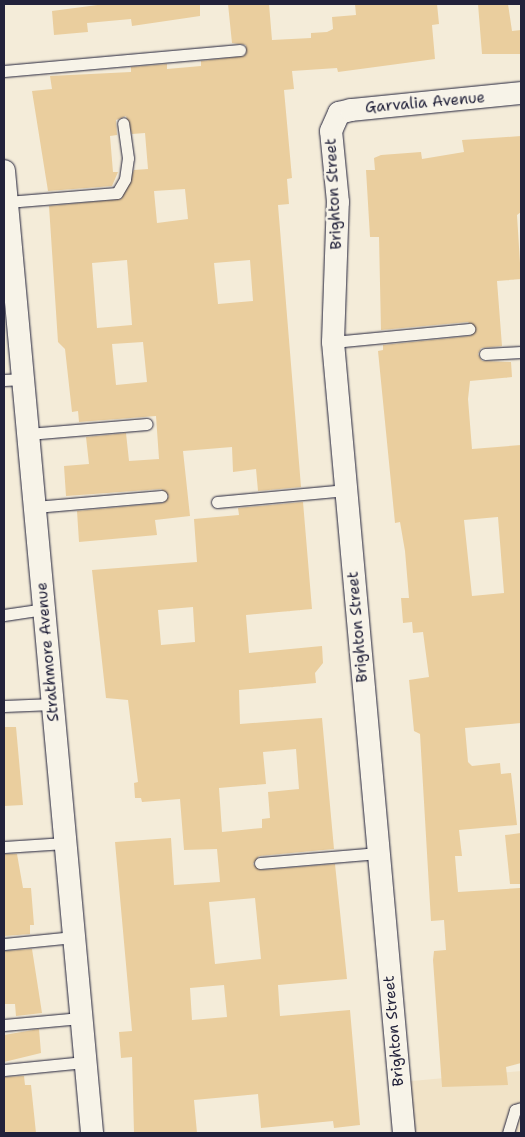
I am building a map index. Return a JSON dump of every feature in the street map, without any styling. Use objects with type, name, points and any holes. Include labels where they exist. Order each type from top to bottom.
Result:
[{"type":"street","name":"Garvalia Avenue","points":[[333,121],[351,110],[521,93]]},
{"type":"street","name":"Brighton Street","points":[[333,121],[338,202],[333,342],[404,1133]]},
{"type":"street","name":"Strathmore Avenue","points":[[5,186],[13,380],[28,434],[92,1133]]},
{"type":"lane","points":[[4,71],[240,50]]},
{"type":"lane","points":[[5,186],[117,192],[125,179],[128,158],[124,123]]},
{"type":"lane","points":[[333,342],[470,329]]},
{"type":"lane","points":[[484,354],[521,352]]},
{"type":"lane","points":[[28,434],[147,424]]},
{"type":"lane","points":[[217,502],[346,490]]},
{"type":"lane","points":[[35,507],[162,496]]},
{"type":"lane","points":[[4,615],[44,609]]},
{"type":"lane","points":[[4,706],[53,704]]},
{"type":"lane","points":[[4,848],[65,843]]},
{"type":"lane","points":[[260,863],[379,853]]},
{"type":"lane","points":[[4,944],[74,937]]},
{"type":"lane","points":[[4,1025],[81,1018]]},
{"type":"lane","points":[[4,1070],[86,1062]]},
{"type":"lane","points":[[508,1133],[515,1110],[521,1108]]},
{"type":"shaded area","points":[[521,1071],[521,1133],[408,1133],[401,1082]]},
{"type":"building","points":[[105,4],[200,4],[200,16],[132,26],[131,19],[87,23],[88,32],[54,35],[52,11]]},
{"type":"building","points":[[228,4],[269,4],[272,40],[311,38],[311,33],[327,32],[333,29],[332,17],[356,15],[355,4],[437,4],[439,24],[432,25],[435,59],[338,72],[337,68],[292,71],[294,89],[284,90],[292,178],[287,179],[289,204],[278,205],[301,487],[258,491],[256,469],[233,472],[232,447],[183,451],[190,516],[155,520],[157,535],[79,542],[77,511],[163,503],[169,496],[161,489],[66,496],[64,466],[89,464],[86,437],[126,433],[129,461],[159,459],[156,416],[79,422],[78,411],[72,412],[65,349],[58,342],[49,206],[121,199],[134,170],[148,169],[145,133],[132,134],[126,116],[116,120],[117,135],[110,136],[113,172],[118,172],[112,186],[48,191],[32,91],[52,89],[50,76],[131,72],[131,67],[167,64],[167,69],[201,66],[201,61],[244,56],[246,45],[232,43]],"holes":[[[185,189],[188,219],[157,223],[154,191]],[[127,260],[132,325],[97,328],[92,263]],[[250,260],[253,301],[218,304],[214,263]],[[143,342],[147,382],[116,385],[112,344]]]},
{"type":"building","points":[[478,4],[508,4],[512,31],[521,30],[521,54],[482,54]]},
{"type":"building","points":[[521,136],[521,212],[517,215],[521,279],[497,281],[502,346],[481,348],[478,354],[482,361],[511,362],[512,377],[470,381],[468,399],[472,449],[521,445],[521,723],[465,728],[468,762],[472,766],[500,763],[501,774],[511,773],[517,825],[459,830],[462,856],[455,856],[458,892],[520,888],[521,1063],[506,1067],[508,1085],[442,1087],[433,960],[434,951],[446,950],[444,920],[431,921],[420,734],[414,731],[409,680],[429,677],[423,632],[413,633],[412,622],[403,623],[401,598],[409,598],[405,551],[400,522],[395,523],[378,351],[383,350],[383,345],[470,336],[476,329],[468,322],[381,330],[379,237],[370,237],[366,170],[375,170],[374,158],[381,155],[421,152],[422,159],[464,152],[462,140]],"holes":[[[498,517],[504,593],[472,596],[464,520]]]},
{"type":"building","points":[[303,502],[312,609],[246,615],[249,653],[322,646],[323,663],[315,673],[316,683],[239,690],[240,724],[322,718],[334,849],[259,856],[253,864],[261,870],[335,864],[347,979],[278,985],[280,1016],[350,1010],[360,1125],[334,1128],[333,1121],[261,1128],[258,1094],[194,1100],[197,1133],[134,1133],[132,1057],[121,1058],[119,1032],[132,1031],[115,842],[171,838],[174,885],[220,882],[217,849],[184,850],[180,799],[142,802],[141,798],[135,798],[134,783],[138,782],[128,700],[106,698],[92,570],[197,562],[194,519],[239,515],[238,508]],"holes":[[[193,607],[195,642],[161,645],[158,610]],[[296,749],[299,789],[268,792],[270,818],[262,819],[262,828],[222,832],[219,788],[266,784],[263,752]],[[255,898],[261,959],[215,964],[209,902]],[[224,985],[227,1017],[192,1020],[190,988]]]},
{"type":"building","points":[[4,727],[16,727],[23,805],[4,806]]},
{"type":"building","points":[[521,833],[521,884],[510,884],[505,835]]},
{"type":"building","points":[[4,854],[17,854],[23,888],[31,888],[34,925],[30,925],[30,934],[4,936]]},
{"type":"building","points":[[32,949],[42,1013],[16,1016],[15,1004],[4,1004],[4,951]]},
{"type":"building","points":[[39,1029],[41,1053],[4,1062],[4,1035]]},
{"type":"building","points":[[24,1076],[25,1085],[31,1085],[36,1133],[4,1133],[4,1077]]}]
